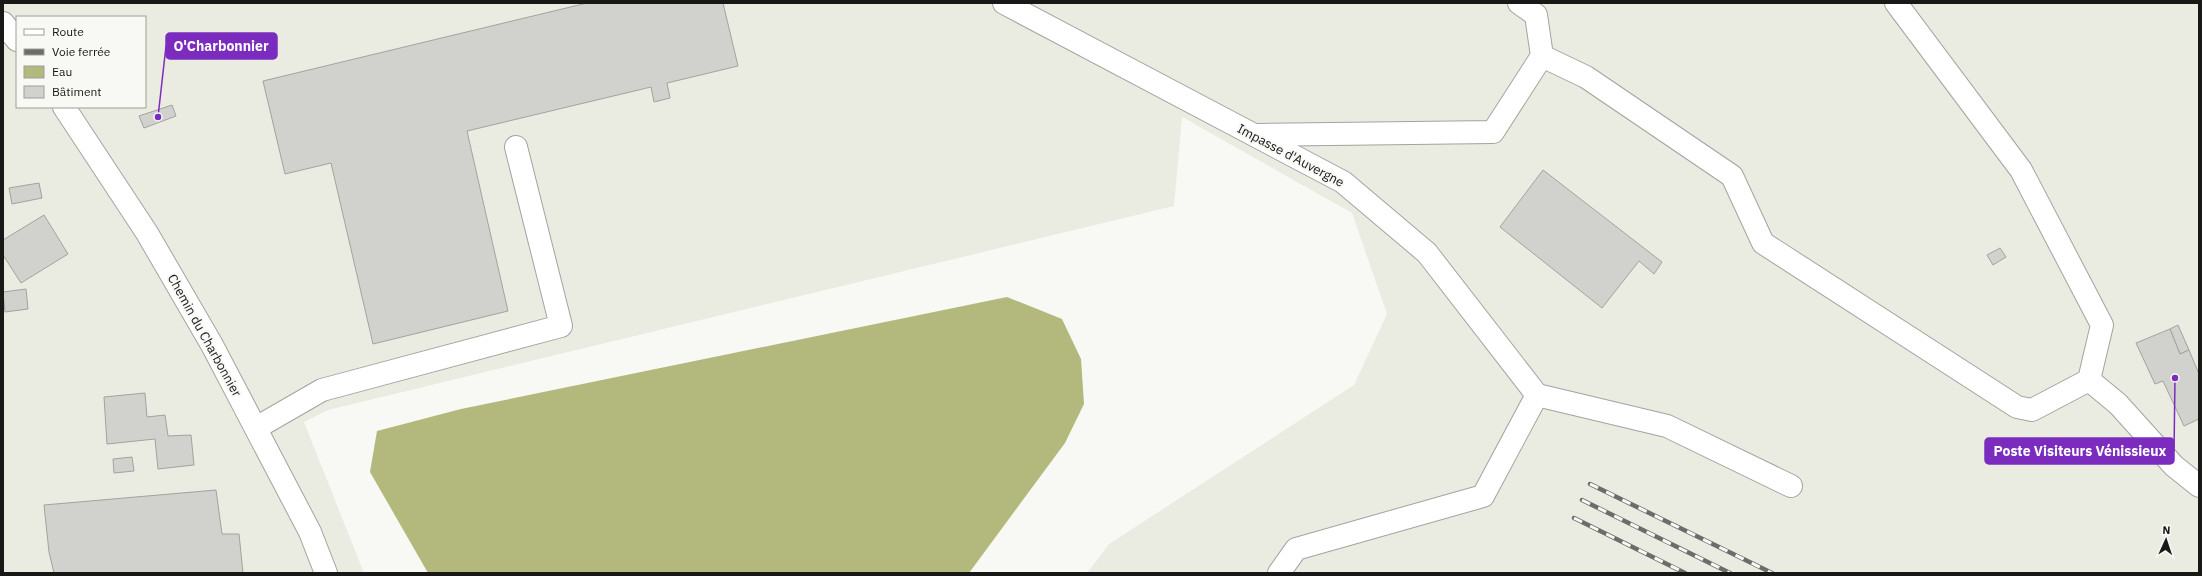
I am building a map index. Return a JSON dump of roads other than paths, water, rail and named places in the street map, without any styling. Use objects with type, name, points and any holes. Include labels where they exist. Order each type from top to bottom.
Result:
[{"type":"street","name":"Impasse d'Auvergne","points":[[1004,3],[1343,182],[1428,253],[1537,395]]},
{"type":"street","points":[[1254,135],[1492,132],[1542,56],[1536,15],[1519,3]]},
{"type":"street","points":[[1542,56],[1586,77],[1732,176],[1763,243],[2017,407],[2032,410],[2089,380],[2102,325],[2021,170],[1896,3]]},
{"type":"street","points":[[3,23],[16,39]]},
{"type":"street","name":"Chemin du Charbonnier","points":[[65,108],[147,233],[212,345],[310,532],[326,573]]},
{"type":"street","points":[[256,428],[322,390],[561,326],[516,146]]},
{"type":"street","points":[[2089,380],[2118,404],[2174,466],[2199,486]]},
{"type":"street","points":[[1279,573],[1296,549],[1483,496],[1537,395],[1667,426],[1791,486]]},
{"type":"water","points":[[1007,297],[1062,319],[1081,359],[1084,404],[1065,443],[969,573],[428,573],[370,472],[377,431],[461,409]]},
{"type":"railway","points":[[1590,484],[1772,573]]},
{"type":"railway","points":[[1582,500],[1730,573]]},
{"type":"railway","points":[[1574,518],[1685,573]]},
{"type":"place","name":"O'Charbonnier","points":[[158,117]]},
{"type":"place","name":"Poste Visiteurs Vénissieux","points":[[2175,378]]}]
